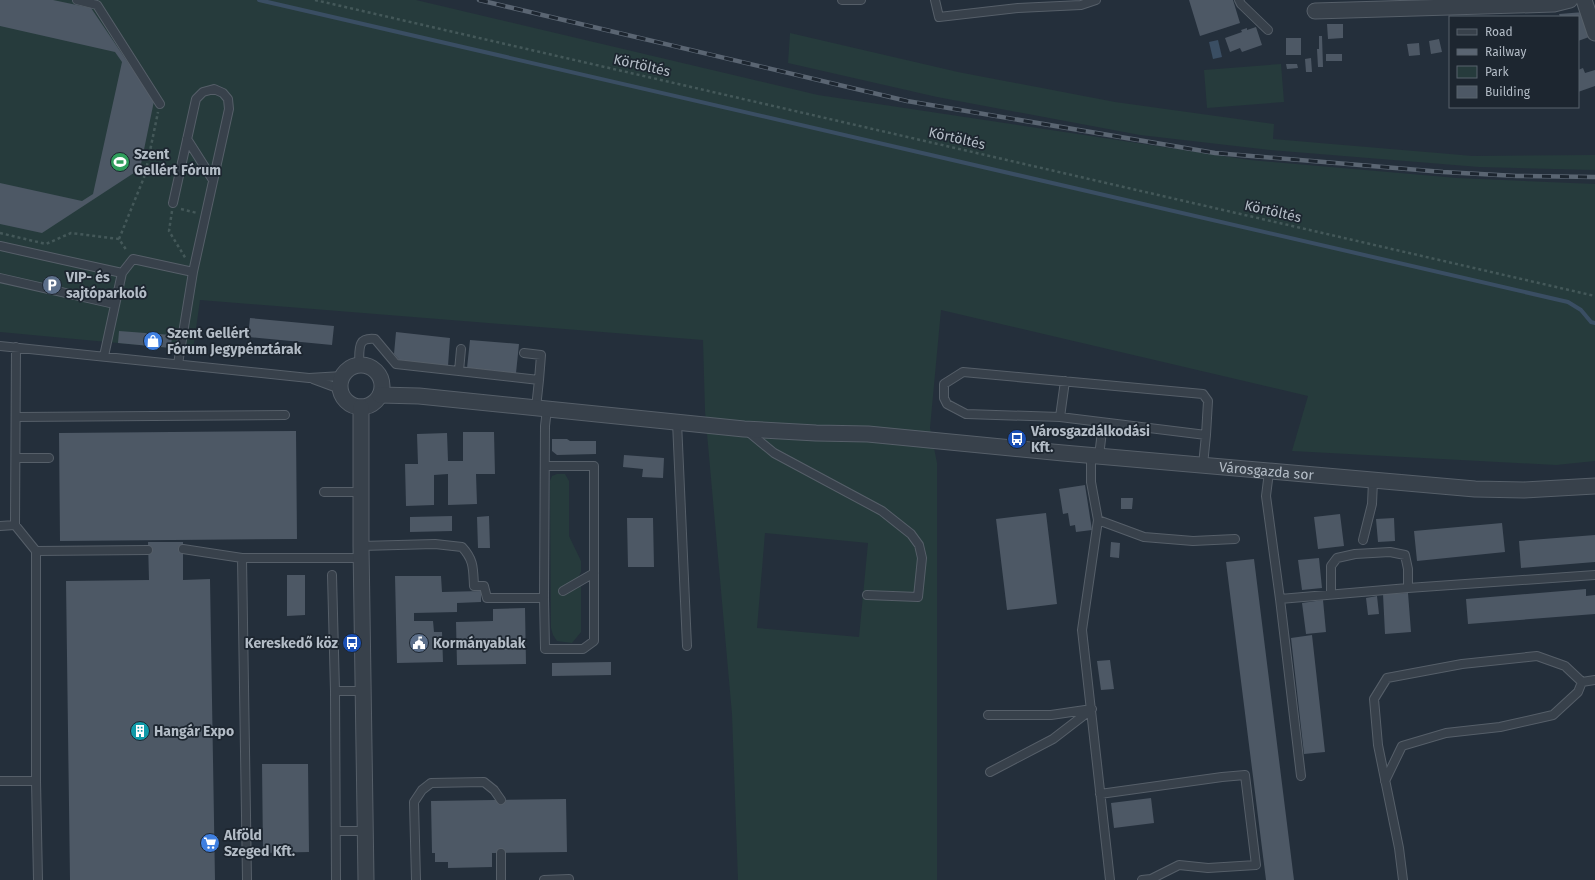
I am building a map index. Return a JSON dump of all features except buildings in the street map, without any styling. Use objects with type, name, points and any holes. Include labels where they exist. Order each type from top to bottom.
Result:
[{"type":"street","points":[[1315,11],[1554,4],[1570,0]]},
{"type":"street","points":[[1584,0],[1595,33]]},
{"type":"street","points":[[359,365],[374,369],[380,375],[381,389],[372,403],[361,407],[351,404],[344,398],[341,383],[346,371],[359,365]]},
{"type":"street","name":"Városgazda sor","points":[[381,389],[419,396],[744,429],[868,434],[1373,482],[1475,489],[1524,490],[1595,486]]},
{"type":"street","points":[[361,407],[361,552],[366,880]]},
{"type":"lane","points":[[77,0],[97,5],[160,104]]},
{"type":"lane","points":[[842,0],[861,0]]},
{"type":"lane","points":[[935,0],[939,17],[1018,8],[1081,5],[1096,0]]},
{"type":"lane","points":[[1239,0],[1241,4],[1268,30]]},
{"type":"lane","points":[[173,205],[196,99],[203,92],[214,89],[223,93],[228,99],[229,109],[193,272],[178,364]]},
{"type":"lane","points":[[187,139],[213,180]]},
{"type":"lane","points":[[0,246],[122,273]]},
{"type":"lane","points":[[104,356],[114,304],[122,273],[133,259],[193,272]]},
{"type":"lane","points":[[0,278],[114,304]]},
{"type":"lane","points":[[359,365],[360,345],[363,340],[367,338],[375,339],[396,364],[539,380]]},
{"type":"lane","points":[[0,346],[308,378],[341,383]]},
{"type":"lane","points":[[16,347],[16,525],[36,551],[36,781],[38,880]]},
{"type":"lane","points":[[459,371],[461,349]]},
{"type":"lane","points":[[524,353],[541,355],[539,380],[545,466],[545,650],[583,649],[594,641],[594,466],[545,466]]},
{"type":"lane","points":[[1203,465],[1206,435],[1208,401],[1203,394],[963,372],[944,384],[944,398],[947,404],[966,414],[1060,417],[1206,435]]},
{"type":"lane","points":[[308,378],[341,383]]},
{"type":"lane","points":[[1060,417],[1064,382]]},
{"type":"lane","points":[[17,417],[285,415]]},
{"type":"lane","points":[[678,422],[687,646]]},
{"type":"lane","points":[[1103,423],[1095,456],[1091,482],[1098,520],[1082,630],[1110,880]]},
{"type":"lane","points":[[744,429],[774,453],[882,511],[911,534],[919,544],[922,558],[918,597],[867,595]]},
{"type":"lane","points":[[16,458],[49,458]]},
{"type":"lane","points":[[1269,472],[1266,496],[1301,776]]},
{"type":"lane","points":[[1362,540],[1372,504],[1373,482]]},
{"type":"lane","points":[[324,492],[361,492]]},
{"type":"lane","points":[[1098,520],[1144,537],[1194,541],[1235,540]]},
{"type":"lane","points":[[0,526],[16,525]]},
{"type":"lane","points":[[183,549],[242,558],[361,552],[435,544],[462,547],[469,555],[473,564],[474,586],[484,586],[487,598],[544,598]]},
{"type":"lane","points":[[36,551],[148,550]]},
{"type":"lane","points":[[1331,594],[1331,566],[1337,558],[1356,554],[1390,552],[1405,556],[1408,569],[1408,588]]},
{"type":"lane","points":[[242,558],[247,880]]},
{"type":"lane","points":[[563,591],[594,573]]},
{"type":"lane","points":[[332,575],[335,691],[336,880]]},
{"type":"lane","points":[[1280,599],[1408,588],[1595,575]]},
{"type":"lane","points":[[1403,880],[1399,848],[1378,745],[1374,699],[1387,678],[1462,664],[1537,656],[1565,666],[1582,682]]},
{"type":"lane","points":[[1582,682],[1595,680]]},
{"type":"lane","points":[[1385,781],[1402,746],[1446,733],[1500,727],[1553,715],[1578,692],[1582,682]]},
{"type":"lane","points":[[335,691],[363,691]]},
{"type":"lane","points":[[988,715],[1051,715],[1092,709]]},
{"type":"lane","points":[[990,772],[1053,739],[1092,709]]},
{"type":"lane","points":[[1100,794],[1245,775],[1256,865],[1208,868],[1179,865],[1151,879],[1142,880]]},
{"type":"lane","points":[[0,781],[36,781]]},
{"type":"lane","points":[[416,880],[414,802],[422,790],[431,783],[484,782],[494,790],[501,800]]},
{"type":"lane","points":[[336,831],[365,831]]},
{"type":"lane","points":[[501,853],[501,880]]},
{"type":"lane","points":[[544,880],[569,879]]},
{"type":"path","name":"Körtöltés","points":[[315,0],[1595,296]]},
{"type":"path","points":[[119,239],[145,175],[160,104]]},
{"type":"path","points":[[193,272],[169,231],[173,205],[206,214]]},
{"type":"path","points":[[0,233],[46,244],[71,233],[119,239],[133,259]]},
{"type":"green space","points":[[0,0],[416,0],[818,95],[1250,160],[1457,178],[1595,184],[1595,461],[1556,465],[1292,451],[1308,396],[941,310],[930,428],[937,463],[937,880],[738,880],[732,714],[705,411],[703,340],[200,300],[193,350],[0,332]],"holes":[[[765,533],[868,543],[859,637],[757,628]]]},
{"type":"green space","points":[[790,33],[958,72],[1115,102],[1274,124],[1273,139],[1473,156],[1595,155],[1595,170],[1479,167],[1270,150],[1140,135],[937,97],[788,63]]},
{"type":"green space","points":[[1281,64],[1284,102],[1207,108],[1204,70]]},
{"type":"green space","points":[[557,474],[565,474],[569,481],[569,536],[581,561],[581,572],[577,580],[560,590],[563,596],[580,586],[581,587],[581,632],[572,643],[557,641],[551,628],[550,481],[552,476]]},
{"type":"water","points":[[1218,40],[1222,57],[1213,59],[1209,42]]},
{"type":"waterway","points":[[259,0],[1568,302],[1581,310],[1591,322],[1595,323]]},
{"type":"railway","points":[[479,0],[907,101],[1215,153],[1443,172],[1517,176],[1595,177]]},
{"type":"place","name":"Szent Gellért Fórum","points":[[120,162]]},
{"type":"place","name":"VIP- és sajtóparkoló","points":[[52,285]]},
{"type":"place","name":"Szent Gellért Fórum Jegypénztárak","points":[[153,341]]},
{"type":"place","name":"Városgazdálkodási Kft.","points":[[1017,439]]},
{"type":"place","name":"Kereskedő köz","points":[[352,643]]},
{"type":"place","name":"Kormányablak","points":[[419,643]]},
{"type":"place","name":"Hangár Expo","points":[[140,731]]},
{"type":"place","name":"Alföld Szeged Kft.","points":[[210,843]]}]
